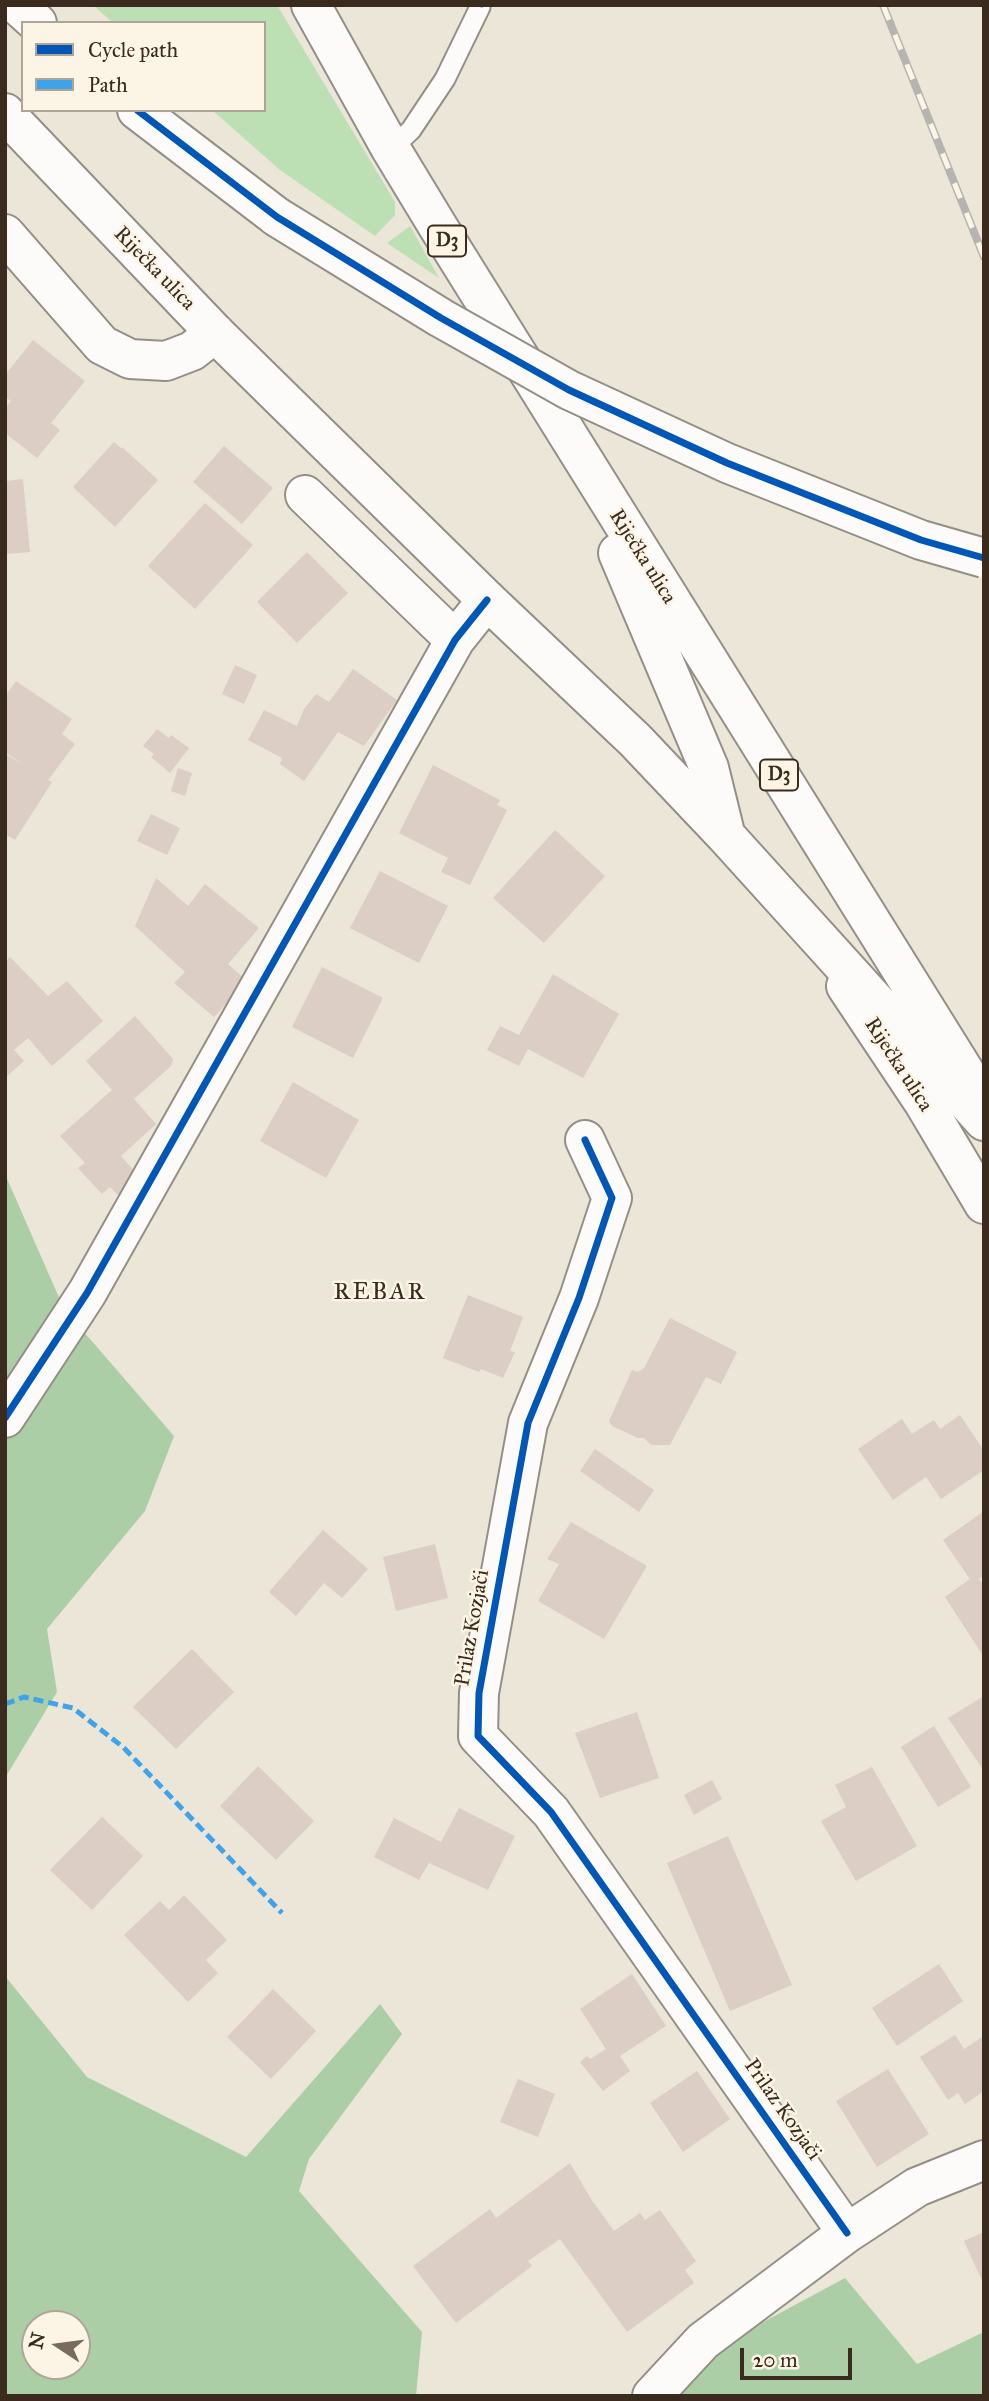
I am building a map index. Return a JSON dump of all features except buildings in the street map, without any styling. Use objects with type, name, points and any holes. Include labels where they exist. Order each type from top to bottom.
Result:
[{"type":"street","points":[[17,5],[35,21]]},
{"type":"street","name":"Riječka ulica","points":[[311,5],[391,149],[984,1103]]},
{"type":"street","points":[[140,112],[277,217],[441,318],[569,390],[727,463],[921,540],[984,558]]},
{"type":"street","name":"Riječka ulica","points":[[5,113],[215,333],[487,600],[635,740],[726,836],[984,1121]]},
{"type":"street","points":[[5,234],[102,345],[130,359],[166,361],[192,351],[215,333]]},
{"type":"street","points":[[574,447],[709,768],[726,836]]},
{"type":"street","points":[[305,495],[455,640]]},
{"type":"street","points":[[5,1418],[100,1269],[455,640],[487,600]]},
{"type":"street","name":"Riječka ulica","points":[[808,929],[924,1103],[984,1204]]},
{"type":"street","name":"Prilaz Kozjači","points":[[585,1140],[612,1198],[579,1298],[527,1423],[479,1693],[478,1736],[551,1812],[847,2233]]},
{"type":"street","points":[[652,2396],[704,2341],[847,2233],[917,2187],[984,2160]]},
{"type":"lane","points":[[391,149],[411,130],[446,79],[480,7]]},
{"type":"green space","points":[[93,5],[277,5],[395,202],[395,215],[375,236],[280,170],[214,112],[266,112],[266,21],[111,21]]},
{"type":"green space","points":[[410,226],[439,278],[387,243]]},
{"type":"green space","points":[[5,1174],[64,1309],[174,1436],[145,1511],[47,1629],[57,1692],[5,1778]]},
{"type":"green space","points":[[5,1976],[87,2077],[246,2157],[380,2004],[402,2034],[309,2159],[299,2191],[422,2332],[416,2396],[5,2396]]},
{"type":"green space","points":[[845,2278],[917,2364],[984,2332],[984,2396],[676,2396],[715,2348]]},
{"type":"railway","points":[[883,5],[984,257]]},
{"type":"marked path","points":[[5,1704],[24,1697],[73,1708],[123,1747],[282,1913]]},
{"type":"cycle path","points":[[140,112],[277,217],[441,318],[569,390],[727,463],[921,540],[984,558]]},
{"type":"cycle path","points":[[5,1418],[87,1293],[455,640],[487,600]]},
{"type":"cycle path","points":[[585,1140],[612,1198],[579,1298],[528,1423],[479,1693],[478,1736],[551,1812],[847,2233]]},
{"type":"district","name":"REBAR","points":[[380,1293]]}]
